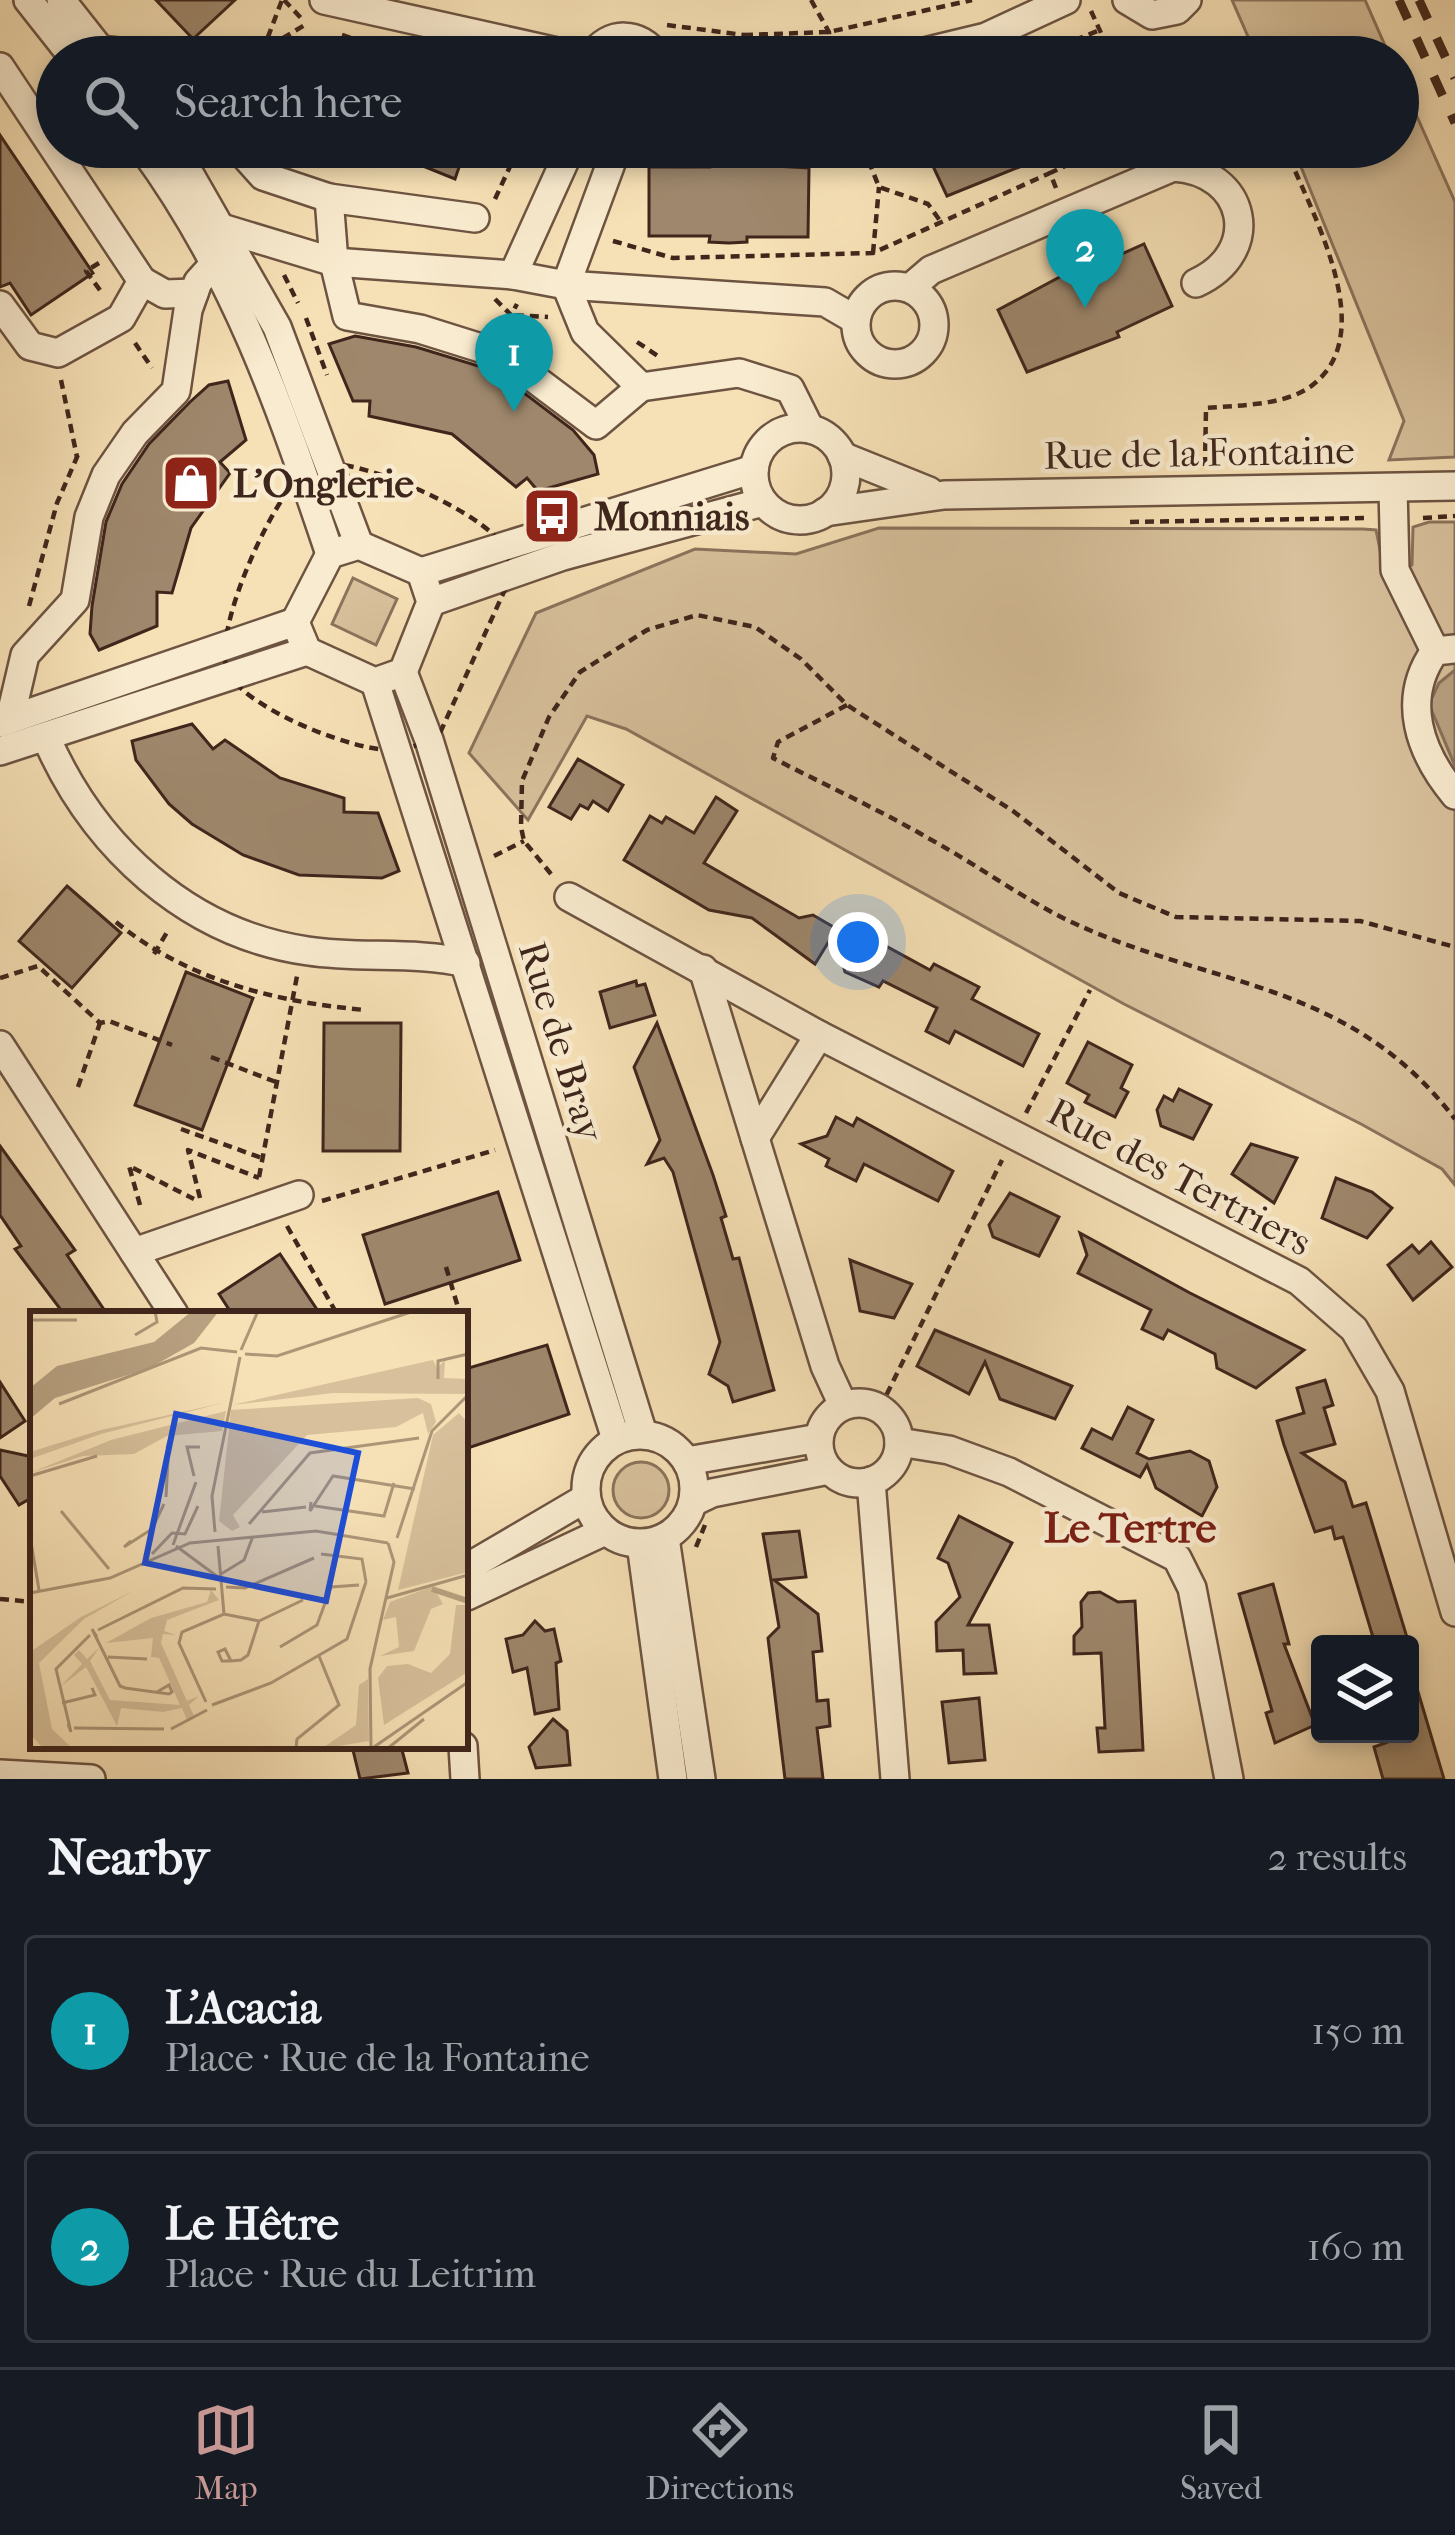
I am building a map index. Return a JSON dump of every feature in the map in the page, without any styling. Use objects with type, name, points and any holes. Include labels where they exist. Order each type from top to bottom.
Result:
[{"type":"street","points":[[28,0],[71,36]]},
{"type":"street","points":[[62,0],[82,36]]},
{"type":"street","points":[[325,0],[486,36]]},
{"type":"street","points":[[988,36],[1066,0]]},
{"type":"street","points":[[1127,0],[1151,15],[1177,10],[1187,0]]},
{"type":"street","points":[[0,67],[36,121]]},
{"type":"street","points":[[67,168],[142,281],[165,294],[194,292]]},
{"type":"street","points":[[5,721],[295,622],[330,554],[328,468],[216,262],[156,168]]},
{"type":"street","points":[[187,168],[226,229],[277,327],[359,545]]},
{"type":"street","points":[[256,168],[263,176],[329,199],[475,218]]},
{"type":"street","points":[[513,275],[561,168]]},
{"type":"street","points":[[609,168],[566,285],[585,332],[641,387]]},
{"type":"street","points":[[910,288],[931,270],[1171,168]]},
{"type":"street","points":[[1179,168],[1208,173],[1225,186],[1238,213],[1233,253],[1221,269],[1196,283]]},
{"type":"street","points":[[329,199],[334,262],[347,316],[420,329],[503,355],[596,425],[641,387],[739,374],[790,389],[810,429]]},
{"type":"street","points":[[226,229],[334,262],[513,275],[566,285],[825,302],[856,320]]},
{"type":"street","points":[[5,721],[25,655],[75,601],[80,556],[106,476],[135,434],[172,398],[194,292],[216,262]]},
{"type":"street","points":[[0,305],[30,346],[58,353],[121,318],[142,281]]},
{"type":"street","points":[[896,285],[910,288],[921,295],[934,318],[929,345],[908,362],[879,360],[862,346],[856,320],[871,294],[896,285]]},
{"type":"street","points":[[795,428],[810,429],[835,444],[842,456],[844,487],[825,512],[799,520],[785,518],[763,502],[754,469],[767,441],[795,428]]},
{"type":"street","name":"Rue de la Fontaine","points":[[842,456],[901,483],[944,495]]},
{"type":"street","points":[[330,554],[359,545],[421,572],[754,469]]},
{"type":"street","name":"Rue de la Fontaine","points":[[825,512],[944,495],[1455,486]]},
{"type":"street","points":[[1393,488],[1395,570],[1445,650],[1415,689],[1417,725],[1432,767],[1455,796]]},
{"type":"street","points":[[431,602],[584,550],[763,502]]},
{"type":"street","points":[[0,751],[307,651],[375,682],[403,672],[431,602],[421,572]]},
{"type":"street","points":[[295,622],[307,651]]},
{"type":"street","name":"Rue de Bray","points":[[403,672],[429,740],[629,1437]]},
{"type":"street","name":"Rue de Bray","points":[[375,682],[466,964],[629,1437]]},
{"type":"street","points":[[46,737],[71,789],[112,847],[154,884],[229,929],[302,951],[466,964]]},
{"type":"street","name":"Rue des Tertriers","points":[[569,897],[819,1035],[1299,1281],[1354,1330],[1390,1391],[1455,1612]]},
{"type":"street","points":[[704,969],[825,1366],[843,1405]]},
{"type":"street","points":[[754,1138],[819,1035]]},
{"type":"street","points":[[0,1045],[142,1249],[173,1311]]},
{"type":"street","points":[[142,1249],[299,1195]]},
{"type":"street","points":[[843,1405],[880,1408],[890,1417],[899,1442],[892,1466],[871,1481],[848,1482],[829,1470],[819,1438],[823,1424],[843,1405]]},
{"type":"street","points":[[468,1587],[605,1531],[653,1541],[688,1516],[693,1502],[688,1461],[660,1438],[629,1437],[592,1464],[586,1498],[605,1531]]},
{"type":"street","points":[[688,1461],[819,1438]]},
{"type":"street","points":[[899,1442],[950,1450],[1009,1472],[1177,1558],[1192,1588],[1229,1779]]},
{"type":"street","points":[[693,1502],[712,1493],[829,1470]]},
{"type":"street","points":[[871,1481],[895,1779]]},
{"type":"street","points":[[468,1586],[586,1498]]},
{"type":"street","points":[[653,1541],[673,1779]]},
{"type":"street","points":[[653,1541],[701,1779]]},
{"type":"street","points":[[463,1749],[465,1779]]},
{"type":"street","points":[[0,1774],[91,1779]]},
{"type":"path","points":[[270,36],[283,0],[305,22],[346,36]]},
{"type":"path","points":[[811,0],[829,36]]},
{"type":"path","points":[[744,35],[829,32],[972,0]]},
{"type":"path","points":[[1087,0],[1103,36]]},
{"type":"path","points":[[286,36],[305,22]]},
{"type":"path","points":[[1085,36],[1100,30]]},
{"type":"path","points":[[871,168],[879,187],[873,253]]},
{"type":"path","points":[[1205,490],[1206,408],[1291,395],[1317,383],[1343,338],[1344,301],[1293,168]]},
{"type":"path","points":[[601,237],[673,258],[873,253],[1050,173]]},
{"type":"path","points":[[879,187],[928,204],[941,222]]},
{"type":"path","points":[[287,249],[280,267],[327,375]]},
{"type":"path","points":[[121,318],[172,398]]},
{"type":"path","points":[[26,616],[57,502],[76,457],[58,353]]},
{"type":"path","points":[[76,457],[106,476]]},
{"type":"path","points":[[328,468],[266,529],[221,648],[230,676],[262,704],[332,737],[398,750],[429,740]]},
{"type":"path","points":[[569,897],[524,841],[522,781],[549,717],[580,671],[647,630],[697,615],[755,627],[801,659],[847,705],[1013,811],[1119,893],[1177,917],[1360,921],[1455,947]]},
{"type":"path","points":[[847,705],[778,742],[773,758],[930,838],[1066,919],[1295,997],[1363,1031],[1425,1080],[1455,1119]]},
{"type":"path","points":[[507,851],[524,841]]},
{"type":"path","points":[[116,922],[154,954],[291,1003],[365,1010]]},
{"type":"path","points":[[154,954],[169,929]]},
{"type":"path","points":[[0,978],[38,966],[100,1024]]},
{"type":"path","points":[[296,980],[253,1211],[292,1228],[313,1280],[335,1311]]},
{"type":"path","points":[[880,1408],[1090,990]]},
{"type":"path","points":[[100,1024],[109,1021],[172,1045]]},
{"type":"path","points":[[78,1087],[100,1024]]},
{"type":"path","points":[[211,1057],[276,1082]]},
{"type":"path","points":[[181,1129],[262,1158]]},
{"type":"path","points":[[142,1249],[129,1166],[201,1202],[188,1150],[259,1178]]},
{"type":"path","points":[[299,1195],[326,1202],[490,1152]]},
{"type":"path","points":[[446,1268],[459,1311]]},
{"type":"path","points":[[0,1599],[30,1602]]},
{"type":"shaded area","points":[[1232,0],[1365,0],[1381,36],[1248,36]]},
{"type":"shaded area","points":[[1419,121],[1455,202],[1455,457],[1389,460],[1404,421],[1302,168],[1419,168]]},
{"type":"shaded area","points":[[1455,522],[1455,1185],[1442,1169],[1361,1124],[1124,1004],[626,729],[587,716],[528,820],[469,753],[536,613],[695,549],[796,554],[879,528],[1363,529],[1376,530],[1385,574],[1412,565],[1413,527]]},
{"type":"shaded area","points":[[353,578],[397,599],[376,645],[332,624]]},
{"type":"shaded area","points":[[1455,670],[1455,766],[1429,704],[1439,683]]},
{"type":"shaded area","points":[[641,1462],[661,1470],[669,1490],[661,1510],[641,1518],[621,1510],[613,1490],[621,1470]]},
{"type":"building","points":[[156,0],[235,0],[196,36],[190,36]]},
{"type":"building","points":[[0,135],[93,273],[31,315],[10,283],[0,287]]},
{"type":"building","points":[[428,168],[459,168],[455,179]]},
{"type":"building","points":[[649,168],[809,168],[808,237],[747,237],[747,242],[729,243],[709,242],[710,236],[649,236]]},
{"type":"building","points":[[934,168],[1017,168],[947,196]]},
{"type":"building","points":[[1144,244],[1172,306],[1117,332],[1119,337],[1027,372],[998,310],[1086,263],[1088,269]]},
{"type":"building","points":[[355,336],[416,347],[495,371],[573,430],[594,455],[598,474],[538,491],[527,478],[516,487],[452,434],[369,416],[370,401],[353,401],[329,344]]},
{"type":"building","points":[[228,381],[246,440],[220,462],[230,473],[191,528],[172,593],[157,592],[157,626],[99,650],[90,634],[92,606],[106,522],[122,484],[149,444],[190,402],[209,385]]},
{"type":"building","points":[[192,724],[213,749],[225,740],[280,778],[344,798],[344,812],[378,813],[399,871],[382,878],[299,875],[243,855],[192,824],[169,804],[136,760],[132,741]]},
{"type":"building","points":[[578,759],[623,785],[608,811],[593,801],[588,809],[580,805],[571,819],[549,807]]},
{"type":"building","points":[[716,797],[737,811],[704,863],[799,918],[813,915],[861,943],[864,938],[882,944],[930,970],[934,964],[979,987],[972,999],[1039,1034],[1023,1066],[955,1031],[949,1043],[926,1031],[937,1008],[883,981],[879,987],[845,972],[834,933],[815,964],[752,918],[709,910],[624,860],[650,816],[662,823],[666,817],[694,833]]},
{"type":"building","points":[[67,886],[121,933],[72,988],[19,941]]},
{"type":"building","points":[[186,972],[253,998],[202,1130],[135,1105]]},
{"type":"building","points":[[636,981],[637,986],[645,984],[655,1015],[610,1028],[600,992]]},
{"type":"building","points":[[324,1023],[401,1023],[400,1151],[323,1151]]},
{"type":"building","points":[[657,1023],[713,1175],[726,1216],[721,1218],[733,1259],[739,1258],[774,1390],[733,1402],[728,1386],[709,1374],[720,1342],[673,1172],[664,1158],[647,1164],[660,1140],[634,1067]]},
{"type":"building","points":[[1088,1042],[1132,1065],[1121,1088],[1128,1092],[1115,1117],[1085,1102],[1089,1095],[1067,1083]]},
{"type":"building","points":[[1179,1089],[1211,1105],[1193,1139],[1161,1126],[1157,1110],[1164,1096],[1173,1101]]},
{"type":"building","points":[[836,1117],[853,1126],[857,1118],[953,1171],[938,1201],[864,1164],[856,1181],[826,1166],[829,1159],[801,1144],[827,1136]]},
{"type":"building","points":[[1251,1144],[1297,1158],[1274,1203],[1232,1174]]},
{"type":"building","points":[[0,1146],[75,1250],[67,1255],[105,1311],[62,1311],[15,1249],[21,1246],[0,1215]]},
{"type":"building","points":[[1336,1178],[1372,1192],[1392,1208],[1367,1238],[1322,1218]]},
{"type":"building","points":[[498,1192],[520,1260],[385,1304],[363,1235]]},
{"type":"building","points":[[1010,1193],[1059,1217],[1039,1256],[993,1237],[989,1225]]},
{"type":"building","points":[[1080,1233],[1304,1350],[1256,1388],[1217,1368],[1215,1354],[1168,1330],[1163,1339],[1142,1329],[1151,1310],[1078,1273],[1087,1255]]},
{"type":"building","points":[[1431,1242],[1452,1267],[1413,1300],[1388,1265],[1412,1245],[1419,1253]]},
{"type":"building","points":[[280,1254],[318,1311],[230,1311],[219,1294]]},
{"type":"building","points":[[850,1260],[912,1284],[894,1318],[860,1311]]},
{"type":"building","points":[[935,1330],[1072,1386],[1055,1419],[1000,1399],[985,1362],[969,1394],[917,1366]]},
{"type":"building","points":[[547,1345],[569,1414],[468,1448],[468,1368]]},
{"type":"building","points":[[1325,1380],[1333,1405],[1324,1408],[1335,1444],[1302,1453],[1345,1482],[1353,1507],[1366,1503],[1406,1635],[1372,1635],[1343,1537],[1335,1539],[1332,1527],[1315,1532],[1277,1421],[1304,1413],[1297,1388]]},
{"type":"building","points":[[0,1382],[25,1421],[0,1438]]},
{"type":"building","points":[[1128,1407],[1153,1420],[1137,1453],[1149,1459],[1190,1451],[1209,1461],[1217,1487],[1202,1516],[1156,1488],[1147,1465],[1140,1477],[1082,1448],[1092,1429],[1112,1439]]},
{"type":"building","points":[[0,1450],[30,1456],[30,1499],[19,1505],[0,1476]]},
{"type":"building","points":[[959,1516],[1012,1543],[968,1625],[989,1625],[996,1673],[964,1674],[963,1650],[937,1651],[936,1622],[960,1597],[948,1563],[938,1558]]},
{"type":"building","points":[[799,1531],[806,1577],[774,1580],[818,1614],[822,1651],[813,1652],[817,1701],[828,1700],[830,1726],[817,1728],[823,1779],[785,1779],[768,1638],[779,1627],[763,1534]]},
{"type":"building","points":[[1273,1584],[1289,1644],[1284,1644],[1311,1715],[1311,1727],[1275,1743],[1266,1713],[1272,1711],[1239,1594]]},
{"type":"building","points":[[1100,1592],[1118,1602],[1135,1601],[1143,1750],[1099,1752],[1097,1728],[1105,1728],[1101,1653],[1074,1654],[1074,1636],[1082,1627],[1081,1602],[1088,1593]]},
{"type":"building","points":[[535,1621],[545,1631],[554,1629],[561,1661],[556,1663],[559,1709],[535,1714],[527,1668],[513,1672],[506,1639],[523,1635]]},
{"type":"building","points":[[1419,1695],[1444,1779],[1383,1779],[1374,1747],[1419,1743]]},
{"type":"building","points":[[979,1698],[985,1760],[949,1763],[942,1702]]},
{"type":"building","points":[[553,1719],[567,1731],[570,1765],[536,1768],[529,1747]]},
{"type":"building","points":[[353,1749],[402,1749],[408,1773],[360,1779]]},
{"type":"railway","points":[[1399,0],[1415,36]]},
{"type":"railway","points":[[1419,0],[1455,78]]},
{"type":"railway","points":[[1419,44],[1455,123]]},
{"type":"place","name":"Le Hêtre","points":[[1085,308]]},
{"type":"place","name":"L'Acacia","points":[[514,412]]},
{"type":"place","name":"L'Onglerie","points":[[191,483]]},
{"type":"place","name":"Monniais","points":[[552,516]]},
{"type":"district","name":"Le Tertre","points":[[1130,1527]]}]
